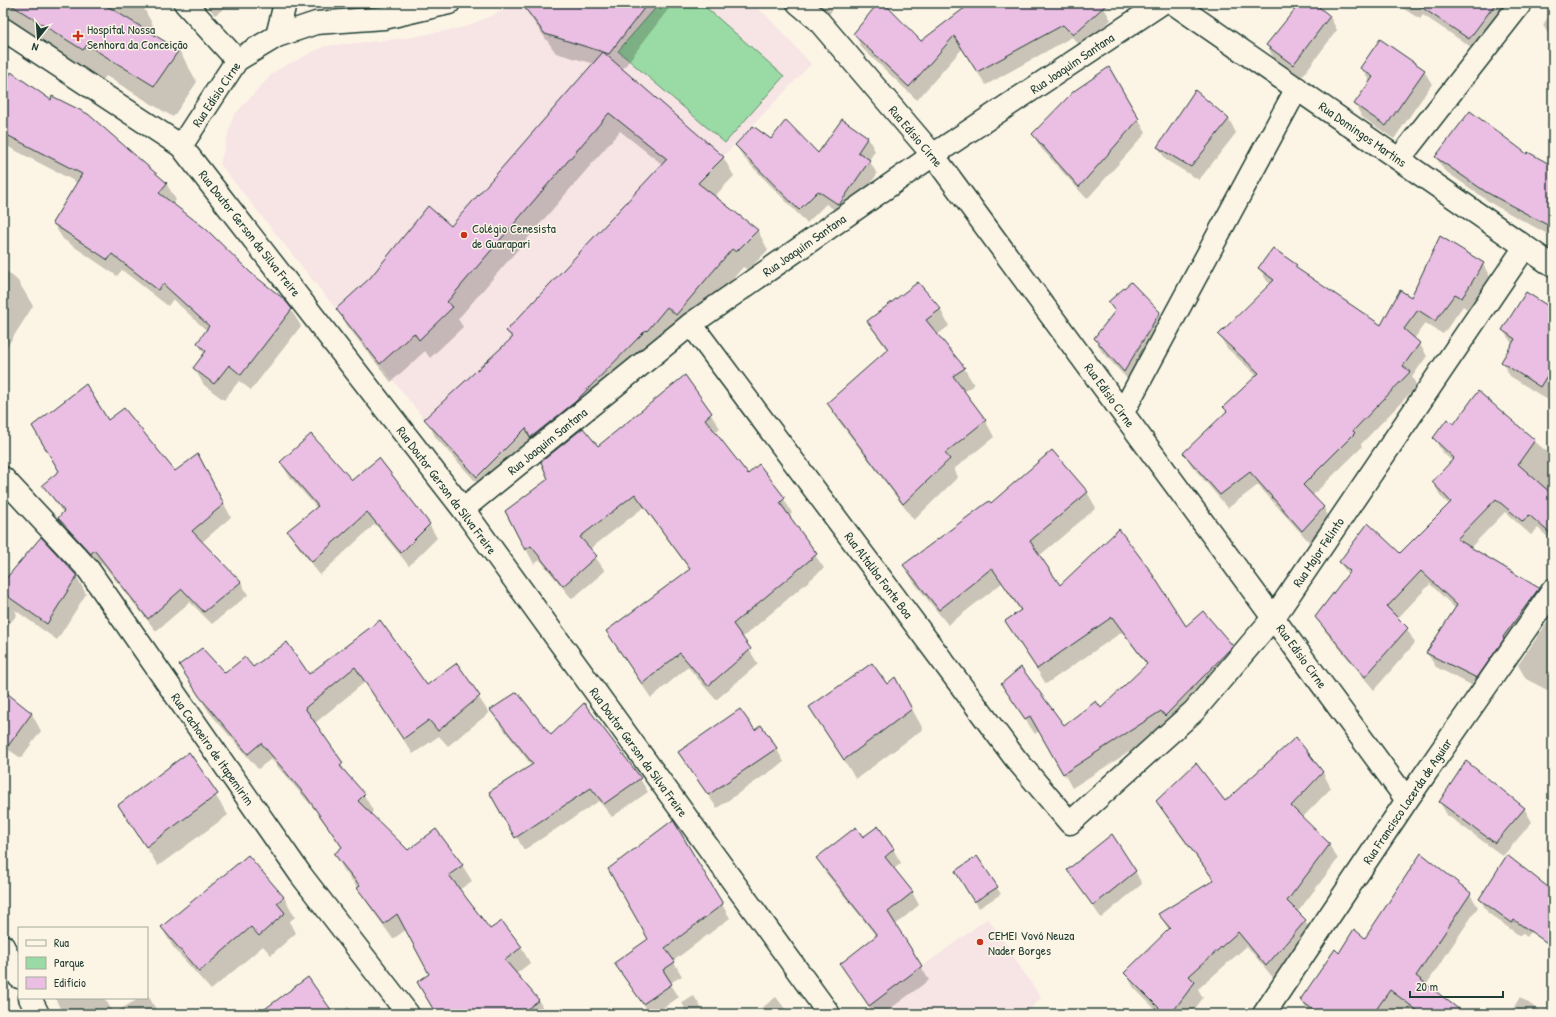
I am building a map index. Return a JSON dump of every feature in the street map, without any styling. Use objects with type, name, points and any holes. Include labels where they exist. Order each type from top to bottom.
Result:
[{"type":"street","points":[[185,3],[237,60]]},
{"type":"street","points":[[277,36],[285,3]]},
{"type":"street","name":"Rua Edísio Cirne","points":[[181,146],[237,60],[277,36],[316,23],[384,18],[449,3]]},
{"type":"street","name":"Rua Edísio Cirne","points":[[798,3],[817,20],[933,155],[1407,800]]},
{"type":"street","name":"Rua Joaquim Santana","points":[[463,509],[691,324],[933,155],[1162,3]]},
{"type":"street","name":"Rua Domingos Martins","points":[[1173,3],[1553,266]]},
{"type":"street","points":[[1399,158],[1521,3]]},
{"type":"street","name":"Rua Doutor Gerson da Silva Freire","points":[[3,29],[181,146],[463,509],[829,1014]]},
{"type":"street","points":[[1123,412],[1297,88]]},
{"type":"street","name":"Rua Major Felinto","points":[[1070,824],[1194,711],[1274,617],[1525,247]]},
{"type":"street","name":"Rua Altaliba Fonte Boa","points":[[691,324],[1015,758],[1070,824]]},
{"type":"street","name":"Rua Cachoeiro de Itapemirim","points":[[6,491],[88,569],[301,875],[408,1014]]},
{"type":"street","name":"Rua Francisco Lacerda de Aguiar","points":[[1264,1014],[1407,800],[1553,590]]},
{"type":"street","points":[[3,946],[18,976]]},
{"type":"street","points":[[30,999],[38,1014]]},
{"type":"shaded area","name":"Colégio Cenesista de Guarapari","points":[[520,3],[748,3],[765,14],[811,64],[698,183],[424,419],[220,164],[233,116],[275,71],[325,46],[407,38],[465,27]]},
{"type":"shaded area","name":"CEMEI Vovó Neuza Nader Borges","points":[[988,918],[1041,998],[1025,1014],[874,1014],[869,1006]]},
{"type":"green space","points":[[660,3],[701,3],[784,76],[725,143],[618,51]]},
{"type":"building","points":[[8,3],[102,3],[179,50],[154,86],[87,45],[83,50]]},
{"type":"building","points":[[521,3],[648,3],[609,54],[545,34]]},
{"type":"building","points":[[878,3],[884,3],[921,41],[971,3],[1108,3],[1073,35],[1063,25],[977,72],[954,36],[909,87],[853,34]]},
{"type":"building","points":[[1300,3],[1314,3],[1330,16],[1293,65],[1266,45]]},
{"type":"building","points":[[1415,3],[1496,3],[1469,39]]},
{"type":"building","points":[[1380,39],[1425,70],[1386,126],[1354,104],[1373,77],[1360,68]]},
{"type":"building","points":[[603,52],[724,157],[698,183],[758,230],[736,252],[732,249],[676,315],[667,307],[647,331],[646,330],[575,402],[530,438],[526,428],[477,477],[424,419],[513,337],[506,331],[667,159],[609,113],[447,302],[453,307],[419,340],[414,333],[380,364],[336,309],[370,278],[428,206],[451,226]]},
{"type":"building","points":[[1109,67],[1139,119],[1079,187],[1032,134],[1074,91]]},
{"type":"building","points":[[11,72],[51,100],[52,96],[88,114],[167,183],[159,193],[206,229],[251,273],[284,299],[292,309],[241,375],[229,365],[214,384],[193,368],[206,351],[197,343],[209,326],[163,284],[158,290],[112,254],[108,260],[52,223],[82,174],[3,133],[3,88]]},
{"type":"building","points":[[1195,90],[1229,119],[1191,167],[1157,147]]},
{"type":"building","points":[[1470,111],[1527,154],[1528,152],[1553,166],[1553,228],[1486,192],[1435,157]]},
{"type":"building","points":[[842,119],[868,137],[858,152],[870,160],[839,205],[818,191],[799,210],[735,145],[753,126],[771,139],[786,120],[818,153]]},
{"type":"building","points":[[1440,236],[1484,263],[1462,298],[1455,294],[1435,321],[1418,310],[1404,329],[1420,343],[1403,366],[1410,372],[1353,431],[1355,433],[1303,485],[1324,507],[1302,531],[1250,472],[1220,495],[1183,453],[1227,411],[1223,407],[1259,373],[1218,335],[1274,280],[1258,268],[1273,248],[1297,265],[1295,267],[1381,325],[1400,290],[1411,297]]},
{"type":"building","points":[[918,282],[941,309],[926,320],[965,368],[953,376],[986,420],[945,453],[950,459],[903,504],[827,403],[888,349],[867,321]]},
{"type":"building","points":[[1131,282],[1160,312],[1124,372],[1094,338],[1115,311],[1108,302]]},
{"type":"building","points":[[1526,292],[1553,309],[1553,366],[1540,387],[1501,362],[1515,339],[1502,330]]},
{"type":"building","points":[[685,375],[712,413],[705,419],[748,474],[759,464],[785,498],[780,503],[817,554],[733,624],[751,649],[708,686],[680,653],[642,684],[606,631],[690,569],[635,494],[580,537],[597,556],[563,586],[531,546],[525,550],[505,511],[548,479],[541,462],[583,428],[598,446]]},
{"type":"building","points":[[86,384],[108,420],[124,408],[175,471],[198,454],[224,504],[192,531],[241,582],[204,612],[182,589],[148,619],[94,550],[91,554],[58,518],[64,511],[42,485],[59,471],[32,426]]},
{"type":"building","points":[[1478,391],[1535,440],[1518,464],[1553,495],[1553,536],[1529,515],[1523,522],[1496,499],[1457,539],[1539,588],[1503,637],[1504,639],[1477,678],[1426,653],[1457,605],[1421,571],[1387,607],[1408,628],[1365,677],[1315,617],[1350,571],[1339,562],[1368,523],[1400,553],[1451,502],[1432,482],[1454,458],[1433,438],[1447,419],[1454,424]]},
{"type":"building","points":[[311,434],[352,480],[379,458],[430,524],[401,553],[367,512],[312,562],[287,531],[318,506],[280,462]]},
{"type":"building","points":[[1052,450],[1088,492],[1030,541],[1060,585],[1119,529],[1149,569],[1186,626],[1203,611],[1233,646],[1165,716],[1161,711],[1063,774],[1030,716],[1025,719],[1001,684],[1021,667],[1064,725],[1096,701],[1101,708],[1147,664],[1112,617],[1037,669],[1005,621],[1021,610],[992,568],[939,610],[903,565],[989,501],[991,503]]},
{"type":"building","points":[[41,537],[77,576],[47,624],[3,593],[3,582]]},
{"type":"building","points":[[380,620],[427,685],[457,663],[480,696],[438,731],[429,720],[403,739],[355,667],[305,708],[343,763],[340,766],[365,794],[358,801],[408,850],[436,829],[463,865],[449,875],[490,929],[502,921],[522,947],[505,960],[539,1000],[521,1014],[436,1014],[417,982],[429,974],[397,914],[384,924],[357,888],[360,886],[334,854],[342,847],[306,796],[261,743],[248,754],[199,696],[179,665],[202,648],[225,673],[245,657],[253,667],[287,642],[309,674]]},
{"type":"building","points":[[872,663],[887,684],[895,677],[912,709],[844,760],[809,707]]},
{"type":"building","points":[[3,690],[32,713],[3,753]]},
{"type":"building","points":[[517,692],[551,735],[584,703],[641,778],[604,804],[591,788],[515,838],[489,792],[533,764],[490,710]]},
{"type":"building","points":[[740,709],[755,730],[761,725],[777,748],[708,795],[678,752]]},
{"type":"building","points":[[1296,737],[1323,772],[1291,806],[1330,844],[1287,901],[1306,920],[1266,966],[1238,932],[1189,976],[1195,982],[1171,1014],[1165,1014],[1124,973],[1170,928],[1158,914],[1214,880],[1156,801],[1196,763],[1225,801]]},
{"type":"building","points":[[189,752],[218,794],[146,847],[118,805]]},
{"type":"building","points":[[1466,761],[1525,808],[1495,843],[1439,802]]},
{"type":"building","points":[[673,820],[723,904],[665,948],[675,962],[663,970],[672,984],[643,1004],[614,963],[648,939],[608,869]]},
{"type":"building","points":[[878,826],[894,849],[885,857],[913,892],[888,912],[922,966],[869,1006],[840,964],[877,935],[816,858],[856,827],[863,837]]},
{"type":"building","points":[[1112,834],[1136,871],[1093,906],[1067,870]]},
{"type":"building","points":[[1421,853],[1471,893],[1416,976],[1465,1014],[1422,1014],[1390,990],[1373,1014],[1319,1014],[1300,1000],[1335,949],[1339,953],[1354,929],[1365,938]]},
{"type":"building","points":[[248,855],[284,897],[277,903],[285,913],[259,936],[251,927],[199,972],[161,927]]},
{"type":"building","points":[[1507,855],[1553,891],[1553,947],[1514,920],[1512,923],[1479,899]]},
{"type":"building","points":[[977,856],[998,887],[974,902],[955,871]]},
{"type":"building","points":[[308,977],[334,1014],[258,1014]]},
{"type":"place","name":"Hospital Nossa Senhora da Conceição","points":[[78,36]]},
{"type":"place","name":"Colégio Cenesista de Guarapari","points":[[464,235]]},
{"type":"place","name":"CEMEI Vovó Neuza Nader Borges","points":[[980,942]]}]
